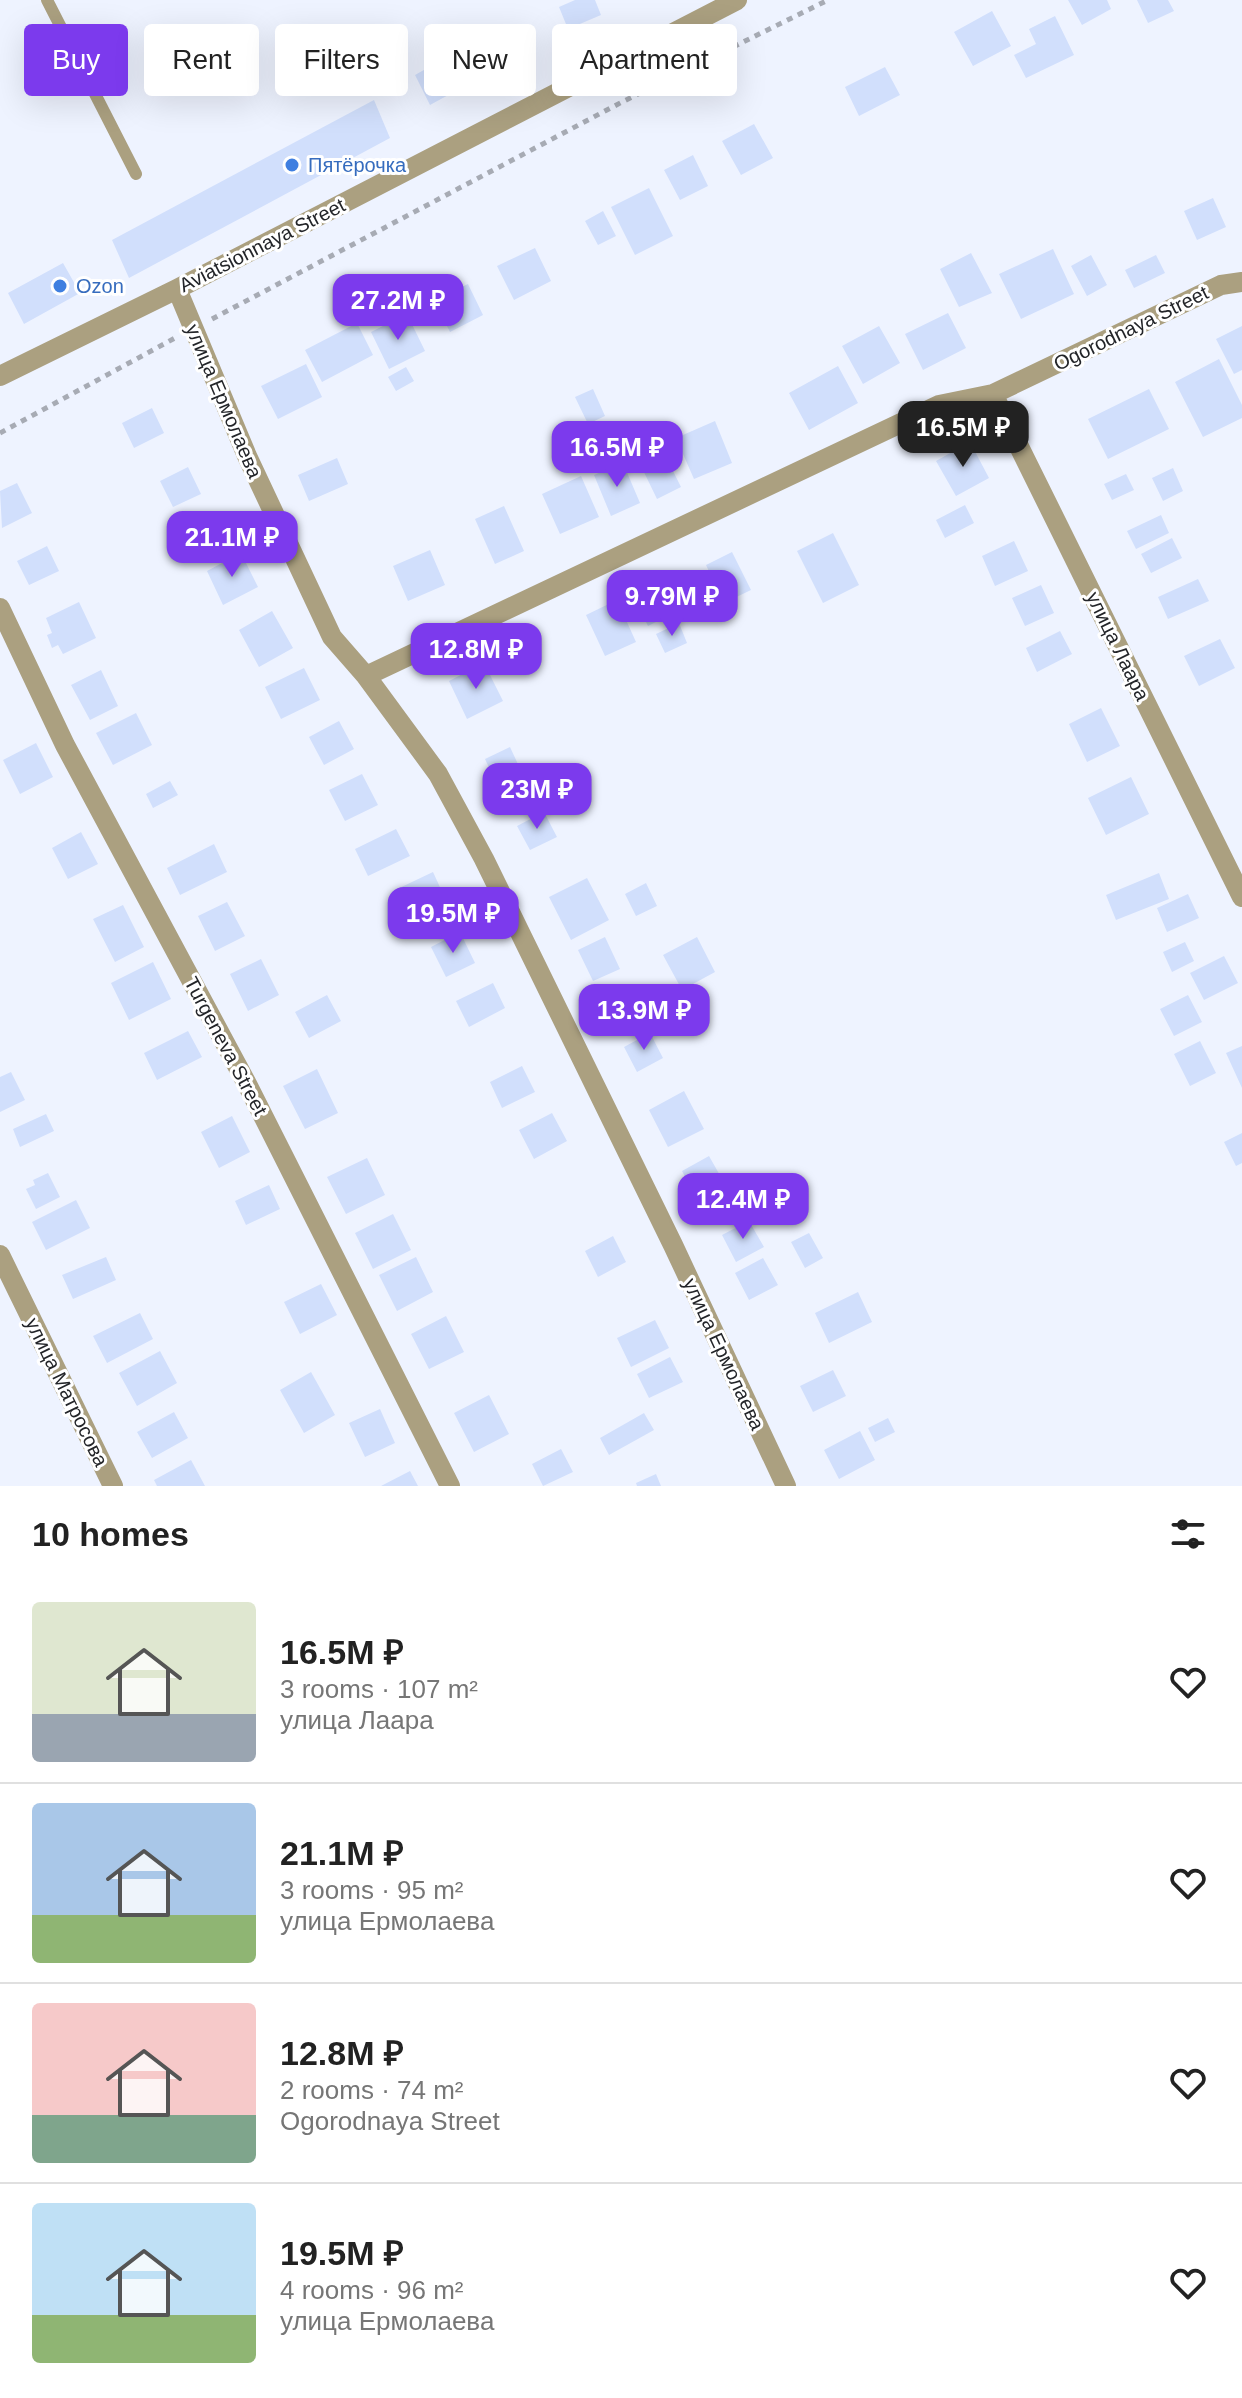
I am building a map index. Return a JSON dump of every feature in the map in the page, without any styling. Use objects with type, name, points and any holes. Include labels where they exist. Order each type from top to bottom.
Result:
[{"type":"street","name":"Aviatsionnaya Street","points":[[0,376],[177,289],[737,0]]},
{"type":"street","name":"Ogorodnaya Street","points":[[366,676],[939,405],[993,394],[1221,285],[1242,282]]},
{"type":"street","name":"улица Ермолаева","points":[[177,289],[247,456],[332,637],[366,676],[438,774],[484,859],[673,1245],[786,1486]]},
{"type":"street","name":"улица Лаара","points":[[993,394],[1242,897]]},
{"type":"street","name":"Turgeneva Street","points":[[0,608],[65,745],[247,1084],[450,1486]]},
{"type":"street","name":"улица Матросова","points":[[0,1255],[113,1486]]},
{"type":"lane","points":[[47,0],[136,174]]},
{"type":"path","points":[[0,433],[622,102],[828,0]]},
{"type":"building","points":[[575,0],[595,0],[601,15],[580,24],[566,24],[559,7]]},
{"type":"building","points":[[1068,0],[1107,0],[1111,9],[1082,25]]},
{"type":"building","points":[[1137,0],[1168,0],[1174,11],[1148,23]]},
{"type":"building","points":[[992,11],[1011,46],[973,66],[954,32]]},
{"type":"building","points":[[1055,16],[1074,55],[1026,78],[1014,55],[1036,44],[1029,29]]},
{"type":"building","points":[[885,67],[900,95],[859,116],[845,87]]},
{"type":"building","points":[[424,70],[424,93],[415,75]]},
{"type":"building","points":[[426,96],[446,96],[430,105]]},
{"type":"building","points":[[374,100],[390,138],[129,278],[112,240]]},
{"type":"building","points":[[754,124],[773,158],[741,175],[722,141]]},
{"type":"building","points":[[693,155],[708,186],[680,200],[664,170]]},
{"type":"building","points":[[649,188],[673,236],[635,255],[611,207]]},
{"type":"building","points":[[1213,198],[1226,227],[1197,240],[1184,211]]},
{"type":"building","points":[[603,211],[616,236],[598,245],[585,221]]},
{"type":"building","points":[[535,248],[551,281],[514,300],[497,266]]},
{"type":"building","points":[[1053,249],[1074,294],[1021,319],[999,274]]},
{"type":"building","points":[[971,253],[992,293],[959,307],[940,269]]},
{"type":"building","points":[[1091,255],[1107,285],[1087,296],[1071,266]]},
{"type":"building","points":[[1156,255],[1165,273],[1134,288],[1125,270]]},
{"type":"building","points":[[63,263],[80,293],[24,324],[8,293]]},
{"type":"building","points":[[468,284],[483,315],[450,332],[434,300]]},
{"type":"building","points":[[948,313],[966,348],[923,370],[905,334]]},
{"type":"building","points":[[407,314],[425,351],[389,369],[371,332]]},
{"type":"building","points":[[357,323],[373,355],[322,382],[305,350]]},
{"type":"building","points":[[879,326],[900,363],[863,384],[842,346]]},
{"type":"building","points":[[1242,326],[1242,370],[1234,374],[1216,339]]},
{"type":"building","points":[[1219,359],[1242,405],[1242,418],[1203,437],[1175,382]]},
{"type":"building","points":[[306,364],[322,397],[278,419],[261,386]]},
{"type":"building","points":[[838,366],[858,403],[809,430],[789,393]]},
{"type":"building","points":[[406,367],[414,381],[396,391],[388,377]]},
{"type":"building","points":[[593,389],[605,416],[588,424],[575,397]]},
{"type":"building","points":[[1149,389],[1169,429],[1108,459],[1088,419]]},
{"type":"building","points":[[152,408],[164,433],[134,448],[122,423]]},
{"type":"building","points":[[715,421],[732,463],[694,479],[676,438]]},
{"type":"building","points":[[970,442],[989,478],[956,496],[936,461]]},
{"type":"building","points":[[664,453],[681,487],[657,499],[640,464]]},
{"type":"building","points":[[337,458],[348,484],[309,501],[298,475]]},
{"type":"building","points":[[623,463],[640,503],[611,516],[594,475]]},
{"type":"building","points":[[188,467],[201,494],[173,507],[160,481]]},
{"type":"building","points":[[1173,468],[1183,491],[1163,501],[1152,478]]},
{"type":"building","points":[[1126,474],[1134,490],[1112,500],[1104,484]]},
{"type":"building","points":[[581,476],[599,517],[560,534],[542,494]]},
{"type":"building","points":[[17,483],[32,513],[2,528],[0,491]]},
{"type":"building","points":[[965,505],[974,523],[945,538],[936,520]]},
{"type":"building","points":[[504,506],[524,551],[495,564],[475,519]]},
{"type":"building","points":[[1161,515],[1169,533],[1136,549],[1127,531]]},
{"type":"building","points":[[219,523],[233,546],[204,553],[192,528]]},
{"type":"building","points":[[833,533],[859,585],[823,603],[797,551]]},
{"type":"building","points":[[1172,538],[1182,558],[1151,573],[1141,554]]},
{"type":"building","points":[[1014,541],[1028,571],[995,586],[982,556]]},
{"type":"building","points":[[47,546],[59,571],[29,585],[17,561]]},
{"type":"building","points":[[430,550],[445,585],[408,601],[393,566]]},
{"type":"building","points":[[732,552],[751,590],[724,603],[706,565]]},
{"type":"building","points":[[241,553],[258,587],[223,605],[207,571]]},
{"type":"building","points":[[665,576],[682,609],[648,626],[631,592]]},
{"type":"building","points":[[1198,579],[1209,601],[1168,619],[1158,597]]},
{"type":"building","points":[[1041,585],[1054,613],[1025,626],[1012,598]]},
{"type":"building","points":[[617,600],[636,642],[605,656],[586,615]]},
{"type":"building","points":[[79,602],[96,638],[63,654],[58,645],[52,648],[47,635],[52,633],[46,618]]},
{"type":"building","points":[[272,611],[293,648],[259,667],[239,630]]},
{"type":"building","points":[[679,623],[687,643],[665,653],[656,634]]},
{"type":"building","points":[[1060,631],[1072,654],[1037,672],[1026,648]]},
{"type":"building","points":[[1220,639],[1235,668],[1199,686],[1184,656]]},
{"type":"building","points":[[484,663],[503,701],[467,719],[449,681]]},
{"type":"building","points":[[304,668],[320,700],[281,719],[265,687]]},
{"type":"building","points":[[101,670],[118,706],[90,720],[71,685]]},
{"type":"building","points":[[1101,708],[1120,746],[1087,762],[1069,724]]},
{"type":"building","points":[[136,713],[152,745],[113,765],[96,733]]},
{"type":"building","points":[[339,721],[354,749],[324,765],[309,737]]},
{"type":"building","points":[[36,743],[53,777],[20,794],[3,760]]},
{"type":"building","points":[[510,747],[524,777],[499,789],[485,759]]},
{"type":"building","points":[[362,774],[378,805],[345,821],[329,790]]},
{"type":"building","points":[[1131,777],[1149,814],[1106,835],[1088,798]]},
{"type":"building","points":[[170,781],[178,795],[153,808],[146,794]]},
{"type":"building","points":[[544,812],[557,837],[530,850],[517,826]]},
{"type":"building","points":[[396,829],[410,856],[368,876],[355,849]]},
{"type":"building","points":[[81,832],[98,864],[68,879],[52,848]]},
{"type":"building","points":[[214,844],[227,872],[180,895],[167,868]]},
{"type":"building","points":[[433,872],[450,909],[411,928],[393,891]]},
{"type":"building","points":[[1159,873],[1169,899],[1116,920],[1106,895]]},
{"type":"building","points":[[587,878],[609,920],[571,940],[549,897]]},
{"type":"building","points":[[646,883],[657,906],[636,916],[625,894]]},
{"type":"building","points":[[1188,894],[1199,918],[1167,932],[1157,908]]},
{"type":"building","points":[[227,902],[245,936],[215,951],[198,916]]},
{"type":"building","points":[[123,905],[144,947],[115,962],[93,919]]},
{"type":"building","points":[[460,932],[475,963],[446,977],[431,947]]},
{"type":"building","points":[[605,937],[620,969],[593,981],[578,950]]},
{"type":"building","points":[[697,937],[715,972],[682,990],[663,955]]},
{"type":"building","points":[[1185,942],[1194,961],[1172,972],[1163,952]]},
{"type":"building","points":[[1224,956],[1238,983],[1204,1000],[1190,973]]},
{"type":"building","points":[[261,959],[279,995],[248,1011],[230,974]]},
{"type":"building","points":[[153,962],[171,999],[129,1020],[111,983]]},
{"type":"building","points":[[493,983],[505,1008],[469,1027],[456,1001]]},
{"type":"building","points":[[614,985],[623,1003],[605,1012],[595,995]]},
{"type":"building","points":[[327,995],[341,1021],[309,1038],[295,1012]]},
{"type":"building","points":[[1188,995],[1202,1022],[1174,1036],[1160,1009]]},
{"type":"building","points":[[188,1031],[202,1057],[157,1080],[144,1053]]},
{"type":"building","points":[[650,1033],[663,1058],[637,1072],[624,1047]]},
{"type":"building","points":[[1200,1041],[1216,1073],[1190,1086],[1174,1054]]},
{"type":"building","points":[[1242,1046],[1242,1088],[1226,1053]]},
{"type":"building","points":[[522,1066],[535,1092],[502,1108],[490,1082]]},
{"type":"building","points":[[317,1069],[338,1113],[305,1129],[283,1086]]},
{"type":"building","points":[[11,1072],[25,1100],[0,1112],[0,1077]]},
{"type":"building","points":[[684,1091],[704,1129],[668,1147],[649,1110]]},
{"type":"building","points":[[552,1113],[567,1141],[534,1159],[519,1130]]},
{"type":"building","points":[[46,1114],[54,1131],[20,1147],[13,1129]]},
{"type":"building","points":[[232,1116],[250,1152],[219,1168],[201,1132]]},
{"type":"building","points":[[1242,1133],[1242,1163],[1236,1166],[1224,1142]]},
{"type":"building","points":[[709,1156],[726,1186],[698,1201],[682,1171]]},
{"type":"building","points":[[367,1158],[385,1195],[346,1214],[327,1177]]},
{"type":"building","points":[[48,1173],[60,1197],[36,1209],[26,1189],[35,1185],[33,1180]]},
{"type":"building","points":[[269,1185],[280,1209],[246,1225],[235,1201]]},
{"type":"building","points":[[727,1194],[734,1208],[709,1221],[703,1208]]},
{"type":"building","points":[[76,1200],[90,1228],[46,1250],[32,1222]]},
{"type":"building","points":[[393,1214],[411,1250],[373,1269],[355,1233]]},
{"type":"building","points":[[749,1221],[764,1247],[736,1262],[722,1235]]},
{"type":"building","points":[[809,1233],[823,1258],[805,1268],[791,1242]]},
{"type":"building","points":[[613,1236],[626,1262],[598,1277],[585,1251]]},
{"type":"building","points":[[106,1257],[116,1280],[73,1299],[62,1275]]},
{"type":"building","points":[[416,1257],[433,1292],[397,1311],[379,1275]]},
{"type":"building","points":[[763,1258],[778,1285],[749,1300],[735,1273]]},
{"type":"building","points":[[321,1284],[337,1315],[300,1334],[284,1302]]},
{"type":"building","points":[[858,1292],[872,1322],[829,1343],[815,1313]]},
{"type":"building","points":[[140,1313],[153,1339],[107,1363],[93,1336]]},
{"type":"building","points":[[446,1316],[464,1352],[429,1369],[411,1334]]},
{"type":"building","points":[[655,1320],[669,1348],[631,1367],[617,1338]]},
{"type":"building","points":[[160,1351],[177,1383],[137,1406],[119,1373]]},
{"type":"building","points":[[670,1357],[683,1382],[649,1398],[637,1374]]},
{"type":"building","points":[[833,1370],[846,1396],[813,1412],[800,1386]]},
{"type":"building","points":[[311,1372],[335,1415],[304,1433],[280,1390]]},
{"type":"building","points":[[489,1395],[509,1434],[474,1452],[454,1413]]},
{"type":"building","points":[[380,1409],[395,1443],[365,1457],[349,1423]]},
{"type":"building","points":[[174,1412],[188,1438],[152,1458],[137,1432]]},
{"type":"building","points":[[644,1413],[654,1430],[609,1455],[600,1438]]},
{"type":"building","points":[[888,1418],[895,1432],[875,1442],[868,1428]]},
{"type":"building","points":[[860,1431],[875,1460],[839,1479],[824,1450]]},
{"type":"building","points":[[561,1449],[573,1472],[543,1486],[532,1464]]},
{"type":"building","points":[[191,1460],[205,1486],[157,1486],[154,1480]]},
{"type":"building","points":[[410,1471],[418,1486],[381,1486]]},
{"type":"building","points":[[656,1474],[661,1486],[637,1486],[636,1483]]},
{"type":"place","name":"Пятёрочка","points":[[292,165]]},
{"type":"place","name":"Ozon","points":[[60,286]]}]
